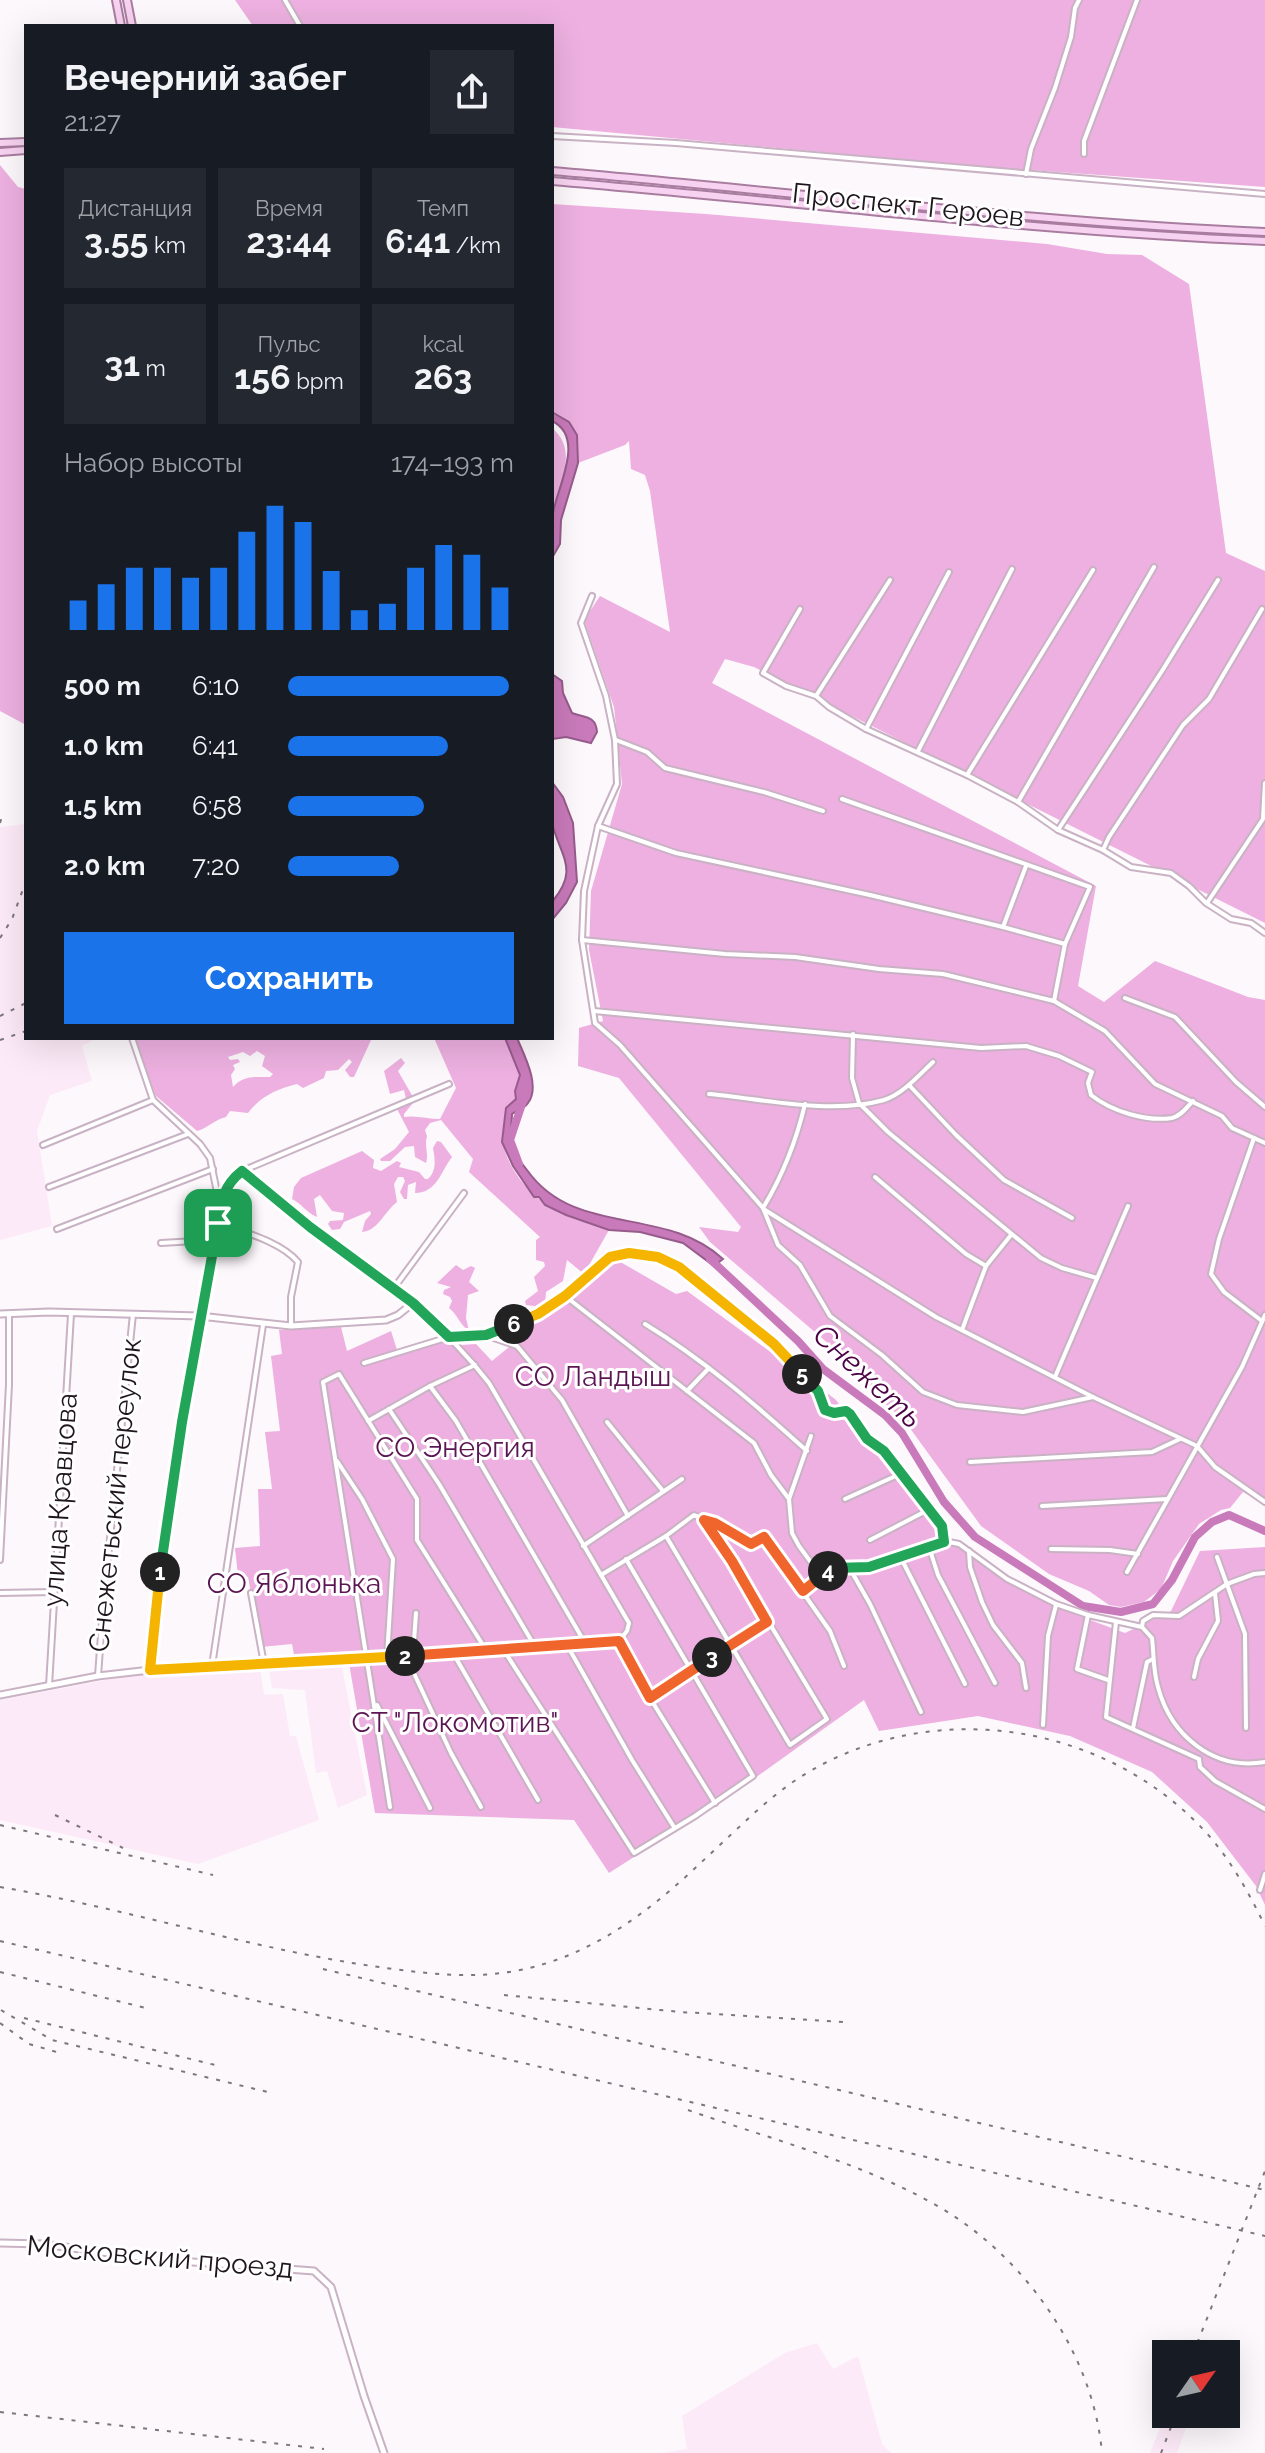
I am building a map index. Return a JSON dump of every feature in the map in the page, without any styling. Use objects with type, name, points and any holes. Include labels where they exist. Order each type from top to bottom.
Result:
[{"type":"main road","points":[[116,0],[121,24]]},
{"type":"main road","points":[[127,0],[132,24]]},
{"type":"main road","points":[[0,143],[24,142]]},
{"type":"main road","points":[[0,152],[24,150]]},
{"type":"main road","name":"Проспект Героев","points":[[554,171],[1071,221],[1265,232]]},
{"type":"main road","name":"Проспект Героев","points":[[554,181],[734,196],[998,224],[1265,241]]},
{"type":"street","points":[[285,0],[299,24]]},
{"type":"street","points":[[1026,174],[1031,149],[1071,37],[1079,0]]},
{"type":"street","points":[[1084,154],[1084,141],[1137,0]]},
{"type":"street","points":[[554,136],[676,143],[1265,194]]},
{"type":"street","points":[[1018,802],[1154,567]]},
{"type":"street","points":[[918,751],[1012,569]]},
{"type":"street","points":[[967,775],[1093,570]]},
{"type":"street","points":[[866,729],[949,572]]},
{"type":"street","points":[[816,696],[890,580]]},
{"type":"street","points":[[1058,830],[1218,580]]},
{"type":"street","points":[[592,596],[581,623],[606,696],[615,740],[617,784],[598,826],[584,891],[582,940],[595,1023],[620,1045],[763,1208],[885,1286],[962,1330],[1197,1446],[1215,1467],[1265,1502]]},
{"type":"street","points":[[800,609],[763,673],[786,686],[816,696],[866,729],[967,775],[1018,802],[1058,830],[1103,850],[1131,867],[1171,873],[1206,903],[1231,919],[1251,923],[1265,933]]},
{"type":"street","points":[[1103,850],[1183,725],[1209,699],[1262,609]]},
{"type":"street","points":[[615,740],[647,752],[665,768],[764,792],[823,811]]},
{"type":"street","points":[[1206,903],[1263,819],[1265,783]]},
{"type":"street","points":[[842,799],[1090,887],[1065,944],[1054,1001]]},
{"type":"street","points":[[598,826],[676,853],[1003,927],[1065,944]]},
{"type":"street","points":[[1003,927],[1026,866]]},
{"type":"street","points":[[582,940],[711,953],[757,953],[943,974],[1054,1001],[1105,1031],[1155,1084],[1222,1116],[1232,1128],[1265,1143]]},
{"type":"street","points":[[1125,998],[1175,1017],[1236,1082],[1265,1107]]},
{"type":"street","points":[[593,1011],[981,1048],[1026,1046],[1059,1056],[1092,1072],[1088,1083],[1091,1095],[1112,1109],[1171,1118],[1179,1115],[1193,1101]]},
{"type":"street","points":[[853,1034],[852,1078],[859,1103],[888,1132],[1041,1258],[1097,1278]]},
{"type":"street","points":[[133,1040],[153,1100],[205,1151],[213,1169],[219,1202],[154,1612],[150,1670]]},
{"type":"street","points":[[709,1094],[854,1106],[885,1099],[909,1085],[933,1062]]},
{"type":"street","points":[[219,1202],[234,1177],[242,1171],[449,1084]]},
{"type":"street","points":[[909,1085],[1004,1180],[1072,1218]]},
{"type":"street","points":[[43,1145],[153,1100]]},
{"type":"street","points":[[763,1208],[781,1177],[799,1131],[805,1104]]},
{"type":"street","points":[[49,1187],[189,1133]]},
{"type":"street","points":[[1254,1138],[1219,1239],[1211,1274],[1224,1292],[1262,1321]]},
{"type":"street","points":[[57,1229],[213,1169]]},
{"type":"street","points":[[0,1695],[98,1676],[150,1670],[619,1641],[627,1631],[629,1623],[489,1383],[475,1365],[413,1303],[310,1227],[242,1171]]},
{"type":"street","points":[[875,1177],[966,1254],[986,1266]]},
{"type":"street","points":[[394,1288],[464,1193]]},
{"type":"street","points":[[1055,1377],[1128,1206]]},
{"type":"street","points":[[763,1208],[778,1245],[800,1265],[830,1316],[882,1355],[923,1392],[957,1405],[1023,1412],[1093,1397]]},
{"type":"street","points":[[218,1223],[262,1240],[293,1256],[298,1262],[291,1297],[291,1326]]},
{"type":"street","points":[[962,1330],[986,1266],[1011,1235]]},
{"type":"street","points":[[161,1243],[213,1240]]},
{"type":"street","points":[[364,1363],[449,1337],[486,1335],[538,1314],[565,1296],[610,1257],[629,1253],[658,1257],[679,1267],[774,1344],[818,1391],[825,1410],[850,1414],[867,1439],[884,1451],[942,1526],[944,1542]]},
{"type":"street","points":[[565,1296],[754,1443],[771,1475],[789,1499]]},
{"type":"street","points":[[0,1314],[200,1316],[291,1326],[386,1320],[413,1303]]},
{"type":"street","points":[[0,1560],[9,1384],[9,1314]]},
{"type":"street","name":"улица Кравцова","points":[[49,1686],[71,1314]]},
{"type":"street","name":"Снежетьский переулок","points":[[98,1676],[133,1314]]},
{"type":"street","points":[[1127,1572],[1242,1367],[1265,1315]]},
{"type":"street","points":[[645,1324],[755,1404],[807,1451]]},
{"type":"street","points":[[212,1666],[263,1325]]},
{"type":"street","points":[[486,1335],[517,1346],[562,1400],[628,1516]]},
{"type":"street","points":[[368,1421],[475,1365]]},
{"type":"street","points":[[687,1391],[709,1368]]},
{"type":"street","points":[[390,1807],[323,1382],[339,1374],[417,1499],[417,1540],[486,1650]]},
{"type":"street","points":[[430,1386],[456,1421],[585,1643]]},
{"type":"street","points":[[389,1409],[439,1484],[534,1645]]},
{"type":"street","points":[[607,1422],[663,1491]]},
{"type":"street","points":[[811,1436],[789,1499],[792,1533],[821,1576]]},
{"type":"street","points":[[970,1462],[1152,1452],[1180,1439]]},
{"type":"street","points":[[336,1459],[362,1499],[393,1559],[387,1657]]},
{"type":"street","points":[[845,1499],[900,1474]]},
{"type":"street","points":[[583,1546],[682,1479]]},
{"type":"street","points":[[1042,1506],[1168,1499]]},
{"type":"street","points":[[870,1540],[929,1510]]},
{"type":"street","points":[[601,1575],[666,1536],[694,1515],[700,1515],[732,1561],[827,1719],[790,1745],[666,1536]]},
{"type":"street","points":[[704,1520],[723,1527],[751,1544],[764,1537],[830,1631],[844,1666]]},
{"type":"street","points":[[803,1591],[835,1568],[869,1567],[944,1542],[959,1544],[1007,1579],[1056,1604],[1142,1627],[1152,1638],[1153,1659],[1163,1704],[1203,1753],[1242,1765],[1265,1762]]},
{"type":"street","points":[[929,1547],[938,1575],[995,1683]]},
{"type":"street","points":[[1051,1549],[1138,1554]]},
{"type":"street","points":[[969,1551],[970,1567],[982,1602],[993,1625],[1022,1663],[1026,1688]]},
{"type":"street","points":[[1217,1557],[1245,1634],[1246,1728]]},
{"type":"street","points":[[901,1558],[965,1684]]},
{"type":"street","points":[[503,1649],[634,1853],[753,1776],[626,1559]]},
{"type":"street","points":[[849,1567],[921,1712]]},
{"type":"street","points":[[1142,1627],[1143,1621],[1153,1615],[1179,1616],[1227,1584],[1265,1573]]},
{"type":"street","points":[[0,1593],[55,1591]]},
{"type":"street","points":[[1194,1677],[1198,1659],[1218,1621],[1214,1591]]},
{"type":"street","points":[[251,1593],[264,1664]]},
{"type":"street","points":[[1043,1725],[1048,1636],[1056,1604]]},
{"type":"street","points":[[413,1655],[416,1613]]},
{"type":"street","points":[[1088,1615],[1077,1669],[1108,1680]]},
{"type":"street","points":[[650,1698],[767,1622]]},
{"type":"street","points":[[1116,1622],[1106,1717],[1199,1759]]},
{"type":"street","points":[[619,1641],[715,1803]]},
{"type":"street","points":[[567,1645],[674,1827]]},
{"type":"street","points":[[453,1653],[538,1800]]},
{"type":"street","points":[[406,1656],[451,1753],[481,1807]]},
{"type":"street","points":[[1133,1728],[1147,1662],[1153,1659]]},
{"type":"street","points":[[374,1700],[430,1808]]},
{"type":"street","points":[[1203,1753],[1199,1759],[1200,1767],[1207,1775],[1265,1809]]},
{"type":"street","points":[[1260,1890],[1265,1874]]},
{"type":"street","name":"Московский проезд","points":[[0,2243],[43,2244],[153,2259],[314,2271],[331,2287],[384,2453]]},
{"type":"shaded area","points":[[554,413],[569,422],[577,435],[578,463],[561,520],[560,544],[554,554],[554,511],[568,451],[562,429],[554,423]]},
{"type":"shaded area","points":[[554,675],[562,681],[563,693],[572,713],[589,718],[597,732],[591,743],[566,737],[554,739]]},
{"type":"shaded area","points":[[554,785],[563,797],[573,823],[577,882],[554,918],[554,899],[565,882],[564,857],[554,828]]},
{"type":"shaded area","points":[[24,824],[24,1040],[93,1040],[82,1046],[92,1081],[50,1095],[37,1131],[52,1226],[0,1240],[0,827]]},
{"type":"shaded area","points":[[506,1040],[518,1040],[530,1070],[533,1088],[526,1105],[512,1114],[511,1144],[520,1161],[547,1191],[570,1205],[595,1214],[675,1232],[700,1242],[723,1259],[714,1266],[683,1243],[640,1232],[609,1230],[566,1215],[545,1205],[539,1197],[534,1197],[513,1166],[502,1142],[506,1108],[516,1099],[520,1075]]},
{"type":"shaded area","points":[[341,1662],[367,1795],[338,1808],[327,1771],[316,1773],[305,1690],[272,1688],[268,1665]]},
{"type":"shaded area","points":[[260,1667],[264,1695],[283,1694],[290,1736],[296,1736],[319,1820],[198,1864],[0,1820],[0,1700],[133,1675]]},
{"type":"shaded area","points":[[817,2343],[833,2369],[858,2356],[882,2444],[891,2453],[662,2453],[687,2449],[682,2416],[785,2353]]},
{"type":"shaded area","points":[[1160,2428],[1186,2428],[1177,2453],[1150,2453]]},
{"type":"green space","points":[[235,0],[1265,0],[1265,187],[960,165],[554,127],[554,24],[252,24]]},
{"type":"green space","points":[[0,165],[18,187],[24,188],[24,724],[0,711]]},
{"type":"green space","points":[[554,204],[706,214],[1142,255],[1189,284],[1226,553],[1265,571],[1265,923],[754,667],[725,659],[712,683],[1096,886],[1078,986],[1104,1002],[1155,961],[1248,997],[1265,1000],[1265,1504],[1243,1492],[1230,1508],[1199,1524],[1173,1561],[1161,1589],[1144,1602],[1121,1607],[1109,1605],[1089,1591],[1049,1574],[981,1526],[904,1420],[874,1394],[837,1351],[710,1242],[699,1227],[738,1232],[741,1227],[619,1078],[578,1066],[579,1028],[603,1021],[589,950],[591,891],[622,784],[614,707],[584,620],[600,596],[670,632],[650,491],[645,475],[631,469],[629,441],[578,463],[574,432],[554,413]]},
{"type":"green space","points":[[554,430],[565,447],[562,481],[554,509]]},
{"type":"green space","points":[[131,1040],[371,1040],[354,1077],[350,1077],[345,1070],[352,1062],[349,1059],[338,1070],[326,1071],[324,1078],[303,1088],[297,1084],[276,1091],[258,1102],[248,1113],[230,1111],[226,1117],[197,1131],[156,1096]],"holes":[[[257,1051],[265,1056],[262,1066],[273,1074],[270,1077],[245,1079],[233,1087],[233,1065],[240,1062],[228,1057],[243,1052],[250,1056]]]},
{"type":"green space","points":[[435,1040],[506,1040],[520,1075],[516,1099],[506,1108],[506,1127],[502,1137],[509,1162],[524,1185],[544,1203],[567,1216],[609,1230],[584,1274],[567,1260],[563,1281],[546,1292],[542,1307],[526,1305],[525,1301],[538,1291],[534,1277],[545,1266],[544,1262],[536,1260],[536,1240],[540,1237],[469,1172],[473,1159],[441,1120],[430,1123],[425,1130],[426,1163],[415,1157],[414,1146],[405,1147],[390,1161],[380,1159],[395,1149],[409,1132],[397,1109],[406,1099],[404,1090],[390,1094],[384,1071],[401,1058],[405,1063],[398,1071],[413,1097],[413,1103],[404,1117],[440,1119],[456,1088]]},
{"type":"green space","points":[[437,1141],[452,1157],[438,1180],[422,1192],[415,1193],[416,1182],[408,1185],[407,1199],[404,1199],[400,1192],[405,1181],[403,1177],[398,1177],[394,1184],[397,1202],[368,1231],[362,1232],[370,1211],[344,1222],[340,1229],[332,1230],[328,1224],[330,1221],[343,1220],[344,1213],[332,1211],[320,1195],[314,1199],[317,1217],[292,1199],[294,1187],[301,1178],[362,1151],[374,1160],[373,1168],[381,1171],[397,1161],[401,1163],[399,1167],[419,1172],[428,1179],[434,1169],[433,1148]]},
{"type":"green space","points":[[603,1252],[676,1294],[687,1291],[835,1399],[956,1544],[1050,1605],[1125,1633],[1171,1611],[1200,1551],[1265,1547],[1265,1905],[1256,1886],[1207,1822],[1152,1772],[1070,1736],[978,1716],[879,1731],[864,1700],[734,1793],[609,1873],[574,1820],[375,1813],[350,1655],[295,1660],[292,1644],[261,1647],[248,1577],[238,1576],[235,1548],[260,1546],[258,1489],[272,1489],[265,1432],[280,1431],[271,1356],[282,1354],[279,1330],[341,1327],[347,1351],[391,1331],[397,1350],[446,1339],[458,1349],[462,1345],[476,1344],[492,1361],[509,1347],[524,1328],[566,1300]]},
{"type":"green space","points":[[456,1265],[463,1270],[471,1266],[475,1268],[469,1282],[479,1291],[468,1295],[466,1318],[469,1331],[449,1308],[450,1297],[443,1294],[451,1287],[437,1283]]},
{"type":"waterway","name":"Снежеть","points":[[519,1164],[510,1140],[523,1101]]},
{"type":"waterway","name":"Снежеть","points":[[710,1259],[798,1341],[823,1369],[885,1415],[902,1433],[944,1502],[975,1537],[1083,1606],[1121,1612],[1153,1604],[1172,1580],[1195,1537],[1212,1522],[1229,1515],[1265,1531]]},
{"type":"railway","points":[[0,823],[3,813]]},
{"type":"railway","points":[[0,938],[12,919],[24,886]]},
{"type":"railway","points":[[0,1016],[24,1004]]},
{"type":"railway","points":[[0,1040],[24,1032]]},
{"type":"railway","points":[[0,1887],[319,1957],[421,1972],[497,1974],[543,1964],[570,1954],[621,1928],[666,1894],[765,1804],[802,1776],[851,1751],[902,1736],[955,1729],[1008,1732],[1060,1743],[1110,1762],[1157,1789],[1198,1824],[1218,1847],[1244,1885],[1265,1926]]},
{"type":"railway","points":[[55,1815],[123,1848]]},
{"type":"railway","points":[[0,1825],[213,1875]]},
{"type":"railway","points":[[0,1941],[1265,2236]]},
{"type":"railway","points":[[323,1969],[1265,2190]]},
{"type":"railway","points":[[0,1972],[146,2008]]},
{"type":"railway","points":[[504,1995],[681,2012],[844,2022]]},
{"type":"railway","points":[[1,2010],[52,2040],[272,2093]]},
{"type":"railway","points":[[24,2018],[215,2065]]},
{"type":"railway","points":[[0,2023],[29,2044],[60,2053]]},
{"type":"railway","points":[[688,2110],[875,2175],[934,2204],[996,2249],[1048,2309],[1068,2342],[1096,2415],[1102,2453]]},
{"type":"railway","points":[[1199,2340],[1265,2171]]},
{"type":"railway","points":[[0,2412],[324,2449]]},
{"type":"railway","points":[[1161,2453],[1171,2428]]},
{"type":"route","points":[[242,1171],[310,1227],[413,1303],[449,1337],[486,1335],[538,1314],[565,1296],[610,1257],[629,1253],[658,1257],[679,1267],[774,1344],[818,1391],[825,1410],[850,1414],[867,1439],[884,1451],[942,1526],[944,1542],[869,1567],[835,1568],[803,1591],[764,1537],[751,1544],[730,1530],[704,1520],[767,1622],[650,1698],[619,1641],[351,1660],[150,1670],[154,1612],[182,1422],[218,1223],[219,1202],[234,1177],[242,1171]]},
{"type":"park label","name":"СО Ландыш","points":[[593,1376]]},
{"type":"park label","name":"СО Энергия","points":[[455,1447]]},
{"type":"park label","name":"СО Яблонька","points":[[294,1583]]},
{"type":"park label","name":"СТ \"Локомотив\"","points":[[455,1722]]}]
